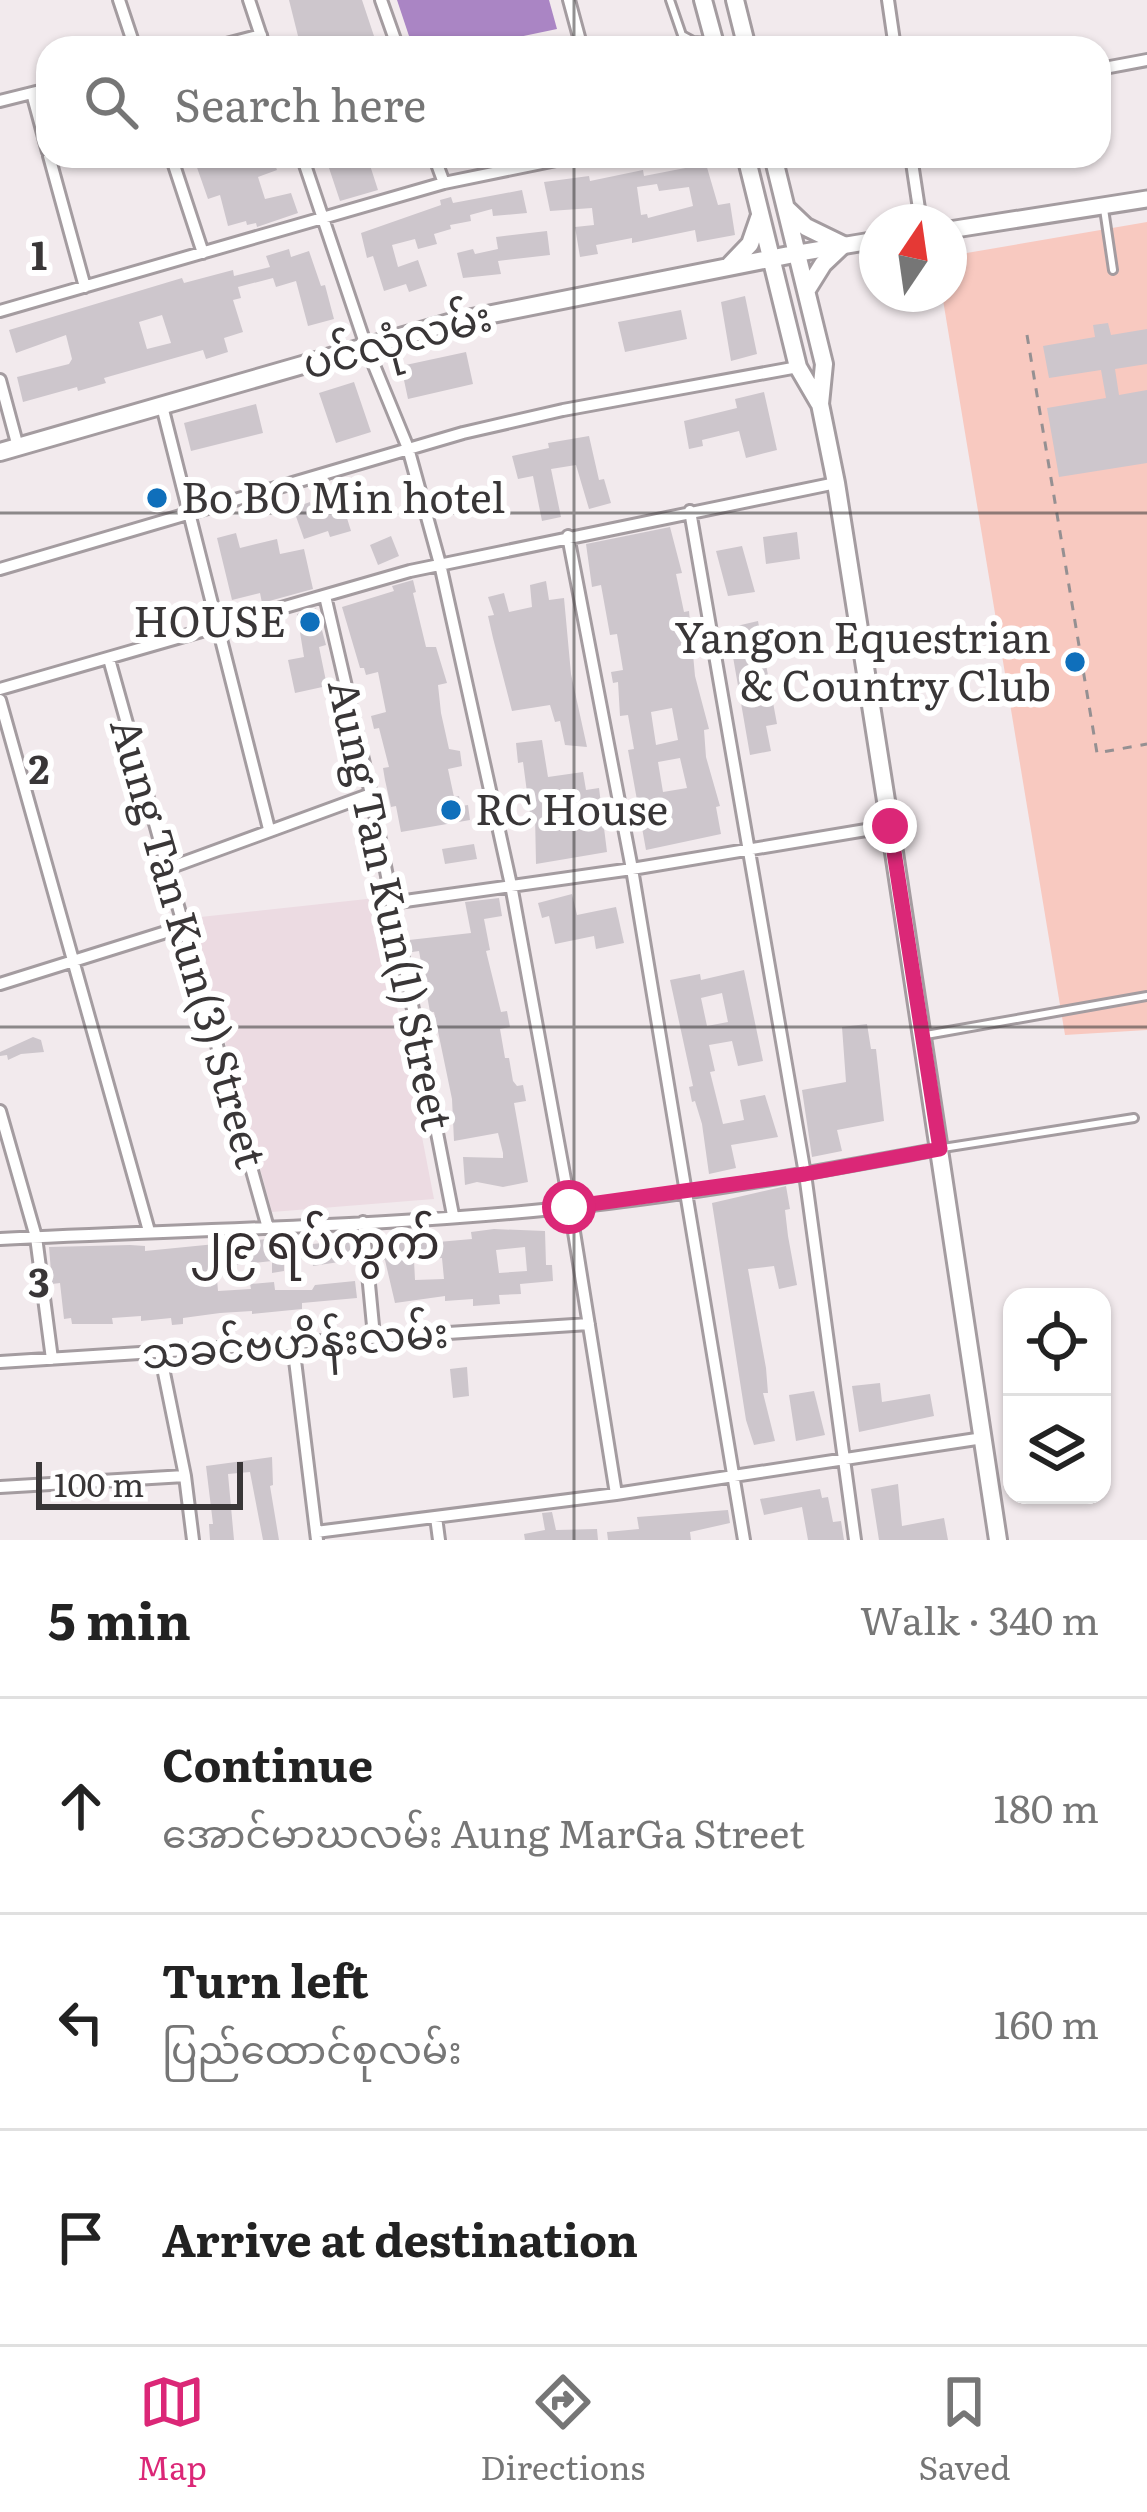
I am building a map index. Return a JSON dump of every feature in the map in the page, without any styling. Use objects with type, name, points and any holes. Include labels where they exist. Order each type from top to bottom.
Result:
[{"type":"main road","points":[[703,0],[713,36]]},
{"type":"main road","points":[[735,0],[744,36]]},
{"type":"main road","points":[[749,168],[799,367],[820,404]]},
{"type":"main road","points":[[776,168],[824,364],[820,404],[890,826],[998,1540]]},
{"type":"main road","points":[[967,227],[1147,199]]},
{"type":"main road","points":[[785,207],[806,226],[843,245]]},
{"type":"main road","points":[[761,211],[751,244],[729,267],[762,277],[782,293]]},
{"type":"main road","points":[[799,254],[859,243]]},
{"type":"main road","points":[[808,288],[843,245]]},
{"type":"main road","name":"ပင်လုံလမ်း","points":[[9,450],[452,322],[799,254]]},
{"type":"street","points":[[119,0],[131,36]]},
{"type":"street","points":[[249,0],[261,36]]},
{"type":"street","points":[[381,0],[394,36]]},
{"type":"street","points":[[569,0],[578,36]]},
{"type":"street","points":[[892,0],[895,36]]},
{"type":"street","points":[[1111,67],[1147,60]]},
{"type":"street","points":[[0,101],[36,92]]},
{"type":"street","points":[[32,93],[36,107]]},
{"type":"street","points":[[53,168],[85,287]]},
{"type":"street","points":[[174,168],[203,254]]},
{"type":"street","points":[[306,168],[366,346],[408,448],[440,564],[511,885],[616,1494]]},
{"type":"street","points":[[438,168],[444,184]]},
{"type":"street","points":[[0,310],[444,184],[519,168]]},
{"type":"street","points":[[913,168],[918,204]]},
{"type":"street","points":[[0,569],[408,448],[563,410],[799,367]]},
{"type":"street","points":[[0,380],[9,450]]},
{"type":"street","points":[[162,406],[269,829]]},
{"type":"street","points":[[0,689],[440,564],[836,483]]},
{"type":"street","points":[[690,511],[805,1174],[855,1540]]},
{"type":"street","points":[[568,536],[632,869],[744,1540]]},
{"type":"street","name":"Aung Tan Kun(1) Street","points":[[325,596],[370,794],[453,1215]]},
{"type":"street","name":"Aung Tan Kun(3) Street","points":[[109,659],[268,1228]]},
{"type":"street","points":[[0,700],[149,1232]]},
{"type":"street","points":[[166,868],[370,794]]},
{"type":"street","points":[[391,902],[632,869],[890,826]]},
{"type":"street","points":[[0,983],[182,927]]},
{"type":"street","points":[[0,1112],[36,1237],[52,1359]]},
{"type":"street","points":[[0,1239],[268,1228],[569,1207],[805,1174],[940,1149]]},
{"type":"street","points":[[363,1222],[374,1336]]},
{"type":"street","name":"သခင်ဗဟိန်းလမ်း","points":[[0,1362],[590,1324]]},
{"type":"street","points":[[293,1344],[316,1536],[983,1438]]},
{"type":"street","points":[[160,1353],[194,1540]]},
{"type":"street","points":[[0,1487],[185,1476]]},
{"type":"street","points":[[436,1517],[439,1540]]},
{"type":"lane","points":[[670,0],[684,36]]},
{"type":"lane","points":[[1103,206],[1113,271]]},
{"type":"lane","points":[[922,1036],[1147,996]]},
{"type":"lane","points":[[940,1149],[1134,1118]]},
{"type":"path","points":[[1027,335],[1097,753],[1147,744]]},
{"type":"shaded area","points":[[397,0],[549,0],[557,29],[523,36],[409,36]]},
{"type":"shaded area","name":"Yangon Equestrian & Country Club","points":[[1147,222],[1147,1030],[1065,1035],[945,312],[967,312],[967,253]]},
{"type":"shaded area","points":[[376,898],[434,1199],[272,1212],[191,918]]},
{"type":"building","points":[[289,0],[362,0],[374,36],[298,36]]},
{"type":"building","points":[[197,168],[276,168],[258,177],[265,199],[291,193],[298,213],[257,227],[246,221],[228,226],[220,195],[208,199]]},
{"type":"building","points":[[329,168],[371,168],[378,190],[340,201]]},
{"type":"building","points":[[707,168],[718,205],[730,203],[735,235],[697,242],[695,230],[632,243],[632,238],[596,245],[598,254],[580,257],[575,227],[594,225],[592,208],[550,211],[544,182],[589,176],[590,181],[643,170],[644,176]],"holes":[[[657,184],[659,191],[689,187],[693,206],[648,218],[641,215],[637,187]]]},
{"type":"building","points":[[522,190],[527,213],[493,216],[492,209],[434,234],[437,244],[418,249],[415,239],[392,245],[398,267],[418,260],[427,286],[409,292],[406,284],[384,291],[373,256],[367,258],[361,233],[441,205],[440,200],[451,197],[453,203]]},
{"type":"building","points":[[547,231],[550,255],[498,261],[501,274],[463,278],[457,253],[498,249],[496,237]]},
{"type":"building","points":[[289,249],[291,257],[309,251],[334,319],[308,326],[296,281],[276,287],[273,278],[238,287],[241,298],[233,300],[243,332],[224,338],[228,352],[206,359],[203,350],[104,378],[106,383],[23,402],[17,377],[69,364],[72,359],[66,335],[16,353],[9,330],[182,278],[184,283],[233,270],[234,276],[270,267],[266,256]],"holes":[[[162,315],[171,343],[147,349],[139,322]]]},
{"type":"building","points":[[745,296],[757,354],[731,361],[721,302]]},
{"type":"building","points":[[681,310],[687,339],[625,352],[618,322]]},
{"type":"building","points":[[1108,323],[1111,335],[1147,329],[1147,364],[1115,369],[1119,395],[1147,390],[1147,463],[1059,477],[1047,408],[1106,398],[1101,370],[1049,378],[1043,346],[1095,337],[1093,325]]},
{"type":"building","points":[[466,352],[473,384],[408,399],[401,366]]},
{"type":"building","points":[[354,382],[371,432],[336,443],[319,393]]},
{"type":"building","points":[[764,392],[777,450],[746,458],[739,431],[702,440],[703,446],[689,449],[684,421],[737,408],[735,399]]},
{"type":"building","points":[[256,404],[263,433],[191,451],[184,423]]},
{"type":"building","points":[[589,436],[599,480],[604,479],[611,503],[589,509],[576,465],[551,469],[561,517],[542,521],[533,476],[518,479],[512,456]]},
{"type":"building","points":[[475,489],[481,507],[457,514],[451,496]]},
{"type":"building","points":[[310,502],[314,511],[342,502],[351,531],[330,537],[328,531],[304,539],[293,508]]},
{"type":"building","points":[[670,527],[682,573],[676,574],[684,612],[689,611],[695,676],[709,729],[704,730],[706,757],[720,806],[716,807],[721,834],[646,850],[628,750],[634,749],[628,715],[620,716],[618,682],[613,683],[611,672],[623,670],[617,634],[610,635],[601,585],[592,587],[586,544]],"holes":[[[672,708],[678,740],[656,745],[651,712]],[[680,758],[687,788],[663,792],[658,762]]]},
{"type":"building","points":[[797,532],[800,559],[766,564],[763,537]]},
{"type":"building","points":[[236,533],[240,548],[277,539],[280,554],[304,549],[313,589],[262,603],[260,593],[232,600],[217,538]]},
{"type":"building","points":[[391,536],[399,556],[378,565],[370,545]]},
{"type":"building","points":[[742,546],[755,592],[728,596],[716,551]]},
{"type":"building","points":[[413,580],[426,647],[436,647],[447,683],[438,685],[449,749],[460,751],[462,766],[448,769],[454,797],[459,796],[461,806],[468,805],[470,820],[401,832],[385,780],[383,768],[389,767],[379,728],[374,729],[371,716],[386,712],[378,672],[366,675],[360,668],[342,607]]},
{"type":"building","points":[[546,581],[549,600],[564,598],[571,674],[587,747],[565,745],[560,721],[555,722],[550,705],[512,711],[493,638],[488,616],[494,615],[488,597],[504,593],[509,612],[532,607],[530,585]]},
{"type":"building","points":[[316,608],[326,645],[319,647],[327,686],[295,693],[288,660],[304,657],[297,614]]},
{"type":"building","points":[[758,621],[777,724],[766,726],[771,751],[750,755],[728,628]]},
{"type":"building","points":[[542,740],[548,777],[583,772],[586,790],[599,788],[607,852],[536,864],[535,814],[530,815],[516,743]]},
{"type":"building","points":[[474,844],[477,859],[445,864],[442,849]]},
{"type":"building","points":[[572,894],[577,915],[616,907],[624,943],[596,949],[594,936],[555,944],[549,916],[542,918],[538,903]]},
{"type":"building","points":[[499,898],[502,916],[484,919],[490,950],[486,951],[501,1012],[507,1011],[510,1027],[500,1029],[505,1058],[509,1058],[513,1081],[523,1085],[526,1101],[514,1103],[528,1182],[503,1187],[477,1182],[465,1185],[463,1157],[503,1158],[503,1153],[498,1133],[454,1141],[452,1099],[434,1012],[430,1012],[419,951],[412,952],[409,940],[471,933],[465,902]]},
{"type":"building","points":[[744,970],[763,1061],[738,1066],[732,1041],[709,1045],[715,1071],[710,1072],[723,1124],[744,1120],[740,1100],[765,1095],[778,1137],[731,1145],[736,1168],[709,1174],[670,980],[700,974],[701,980]],"holes":[[[722,993],[728,1022],[707,1026],[701,998]]]},
{"type":"building","points":[[867,1024],[871,1049],[876,1049],[884,1121],[837,1130],[842,1151],[812,1157],[802,1090],[846,1082],[842,1027]]},
{"type":"building","points":[[33,1037],[41,1040],[44,1052],[8,1060],[7,1055],[0,1056],[0,1052]]},
{"type":"building","points":[[786,1186],[790,1209],[785,1210],[797,1285],[779,1289],[774,1266],[748,1269],[766,1368],[768,1393],[763,1393],[775,1441],[754,1445],[746,1420],[712,1203]]},
{"type":"building","points":[[545,1231],[546,1265],[552,1265],[553,1281],[520,1284],[521,1294],[499,1295],[500,1304],[473,1306],[473,1299],[445,1301],[445,1296],[395,1303],[385,1260],[380,1261],[378,1236],[437,1236],[438,1242],[472,1239],[471,1232]],"holes":[[[525,1247],[527,1271],[499,1273],[496,1250]],[[442,1258],[444,1279],[415,1280],[414,1260]]]},
{"type":"building","points":[[348,1234],[352,1260],[313,1266],[312,1258],[284,1261],[284,1271],[272,1273],[272,1261],[216,1267],[218,1291],[274,1282],[275,1290],[312,1290],[315,1285],[355,1281],[357,1298],[302,1303],[302,1309],[220,1313],[183,1318],[183,1324],[172,1325],[171,1318],[141,1321],[141,1316],[112,1318],[113,1324],[72,1324],[71,1318],[64,1319],[60,1283],[52,1284],[49,1247],[130,1245],[145,1246],[145,1251],[267,1239],[267,1244],[293,1241],[293,1246],[332,1242],[330,1235]]},
{"type":"building","points":[[467,1367],[469,1396],[453,1398],[450,1369]]},
{"type":"building","points":[[880,1383],[882,1402],[930,1394],[934,1416],[859,1432],[852,1386]]},
{"type":"building","points":[[814,1391],[825,1435],[796,1441],[789,1395]]},
{"type":"building","points":[[272,1457],[270,1486],[279,1540],[263,1540],[250,1472],[228,1474],[234,1540],[210,1540],[209,1524],[213,1524],[206,1466]]},
{"type":"building","points":[[898,1484],[902,1526],[944,1518],[948,1540],[879,1540],[871,1489]]},
{"type":"building","points":[[820,1489],[822,1498],[828,1497],[833,1522],[841,1521],[844,1540],[808,1540],[802,1507],[764,1515],[760,1499]]},
{"type":"building","points":[[728,1510],[730,1523],[690,1532],[691,1540],[608,1540],[607,1532],[639,1529],[637,1517]]},
{"type":"building","points":[[552,1512],[556,1530],[597,1529],[598,1540],[525,1540],[524,1534],[545,1530],[542,1513]]},
{"type":"place","name":"Bo BO Min hotel","points":[[157,498]]},
{"type":"place","name":"HOUSE","points":[[310,622]]},
{"type":"place","name":"Yangon Equestrian & Country Club","points":[[1075,662]]},
{"type":"place","name":"RC House","points":[[451,810]]},
{"type":"district","name":"၂၉ ရပ်ကွက်","points":[[315,1242]]},
{"type":"route","points":[[569,1207],[805,1174],[940,1149],[890,826]]}]
